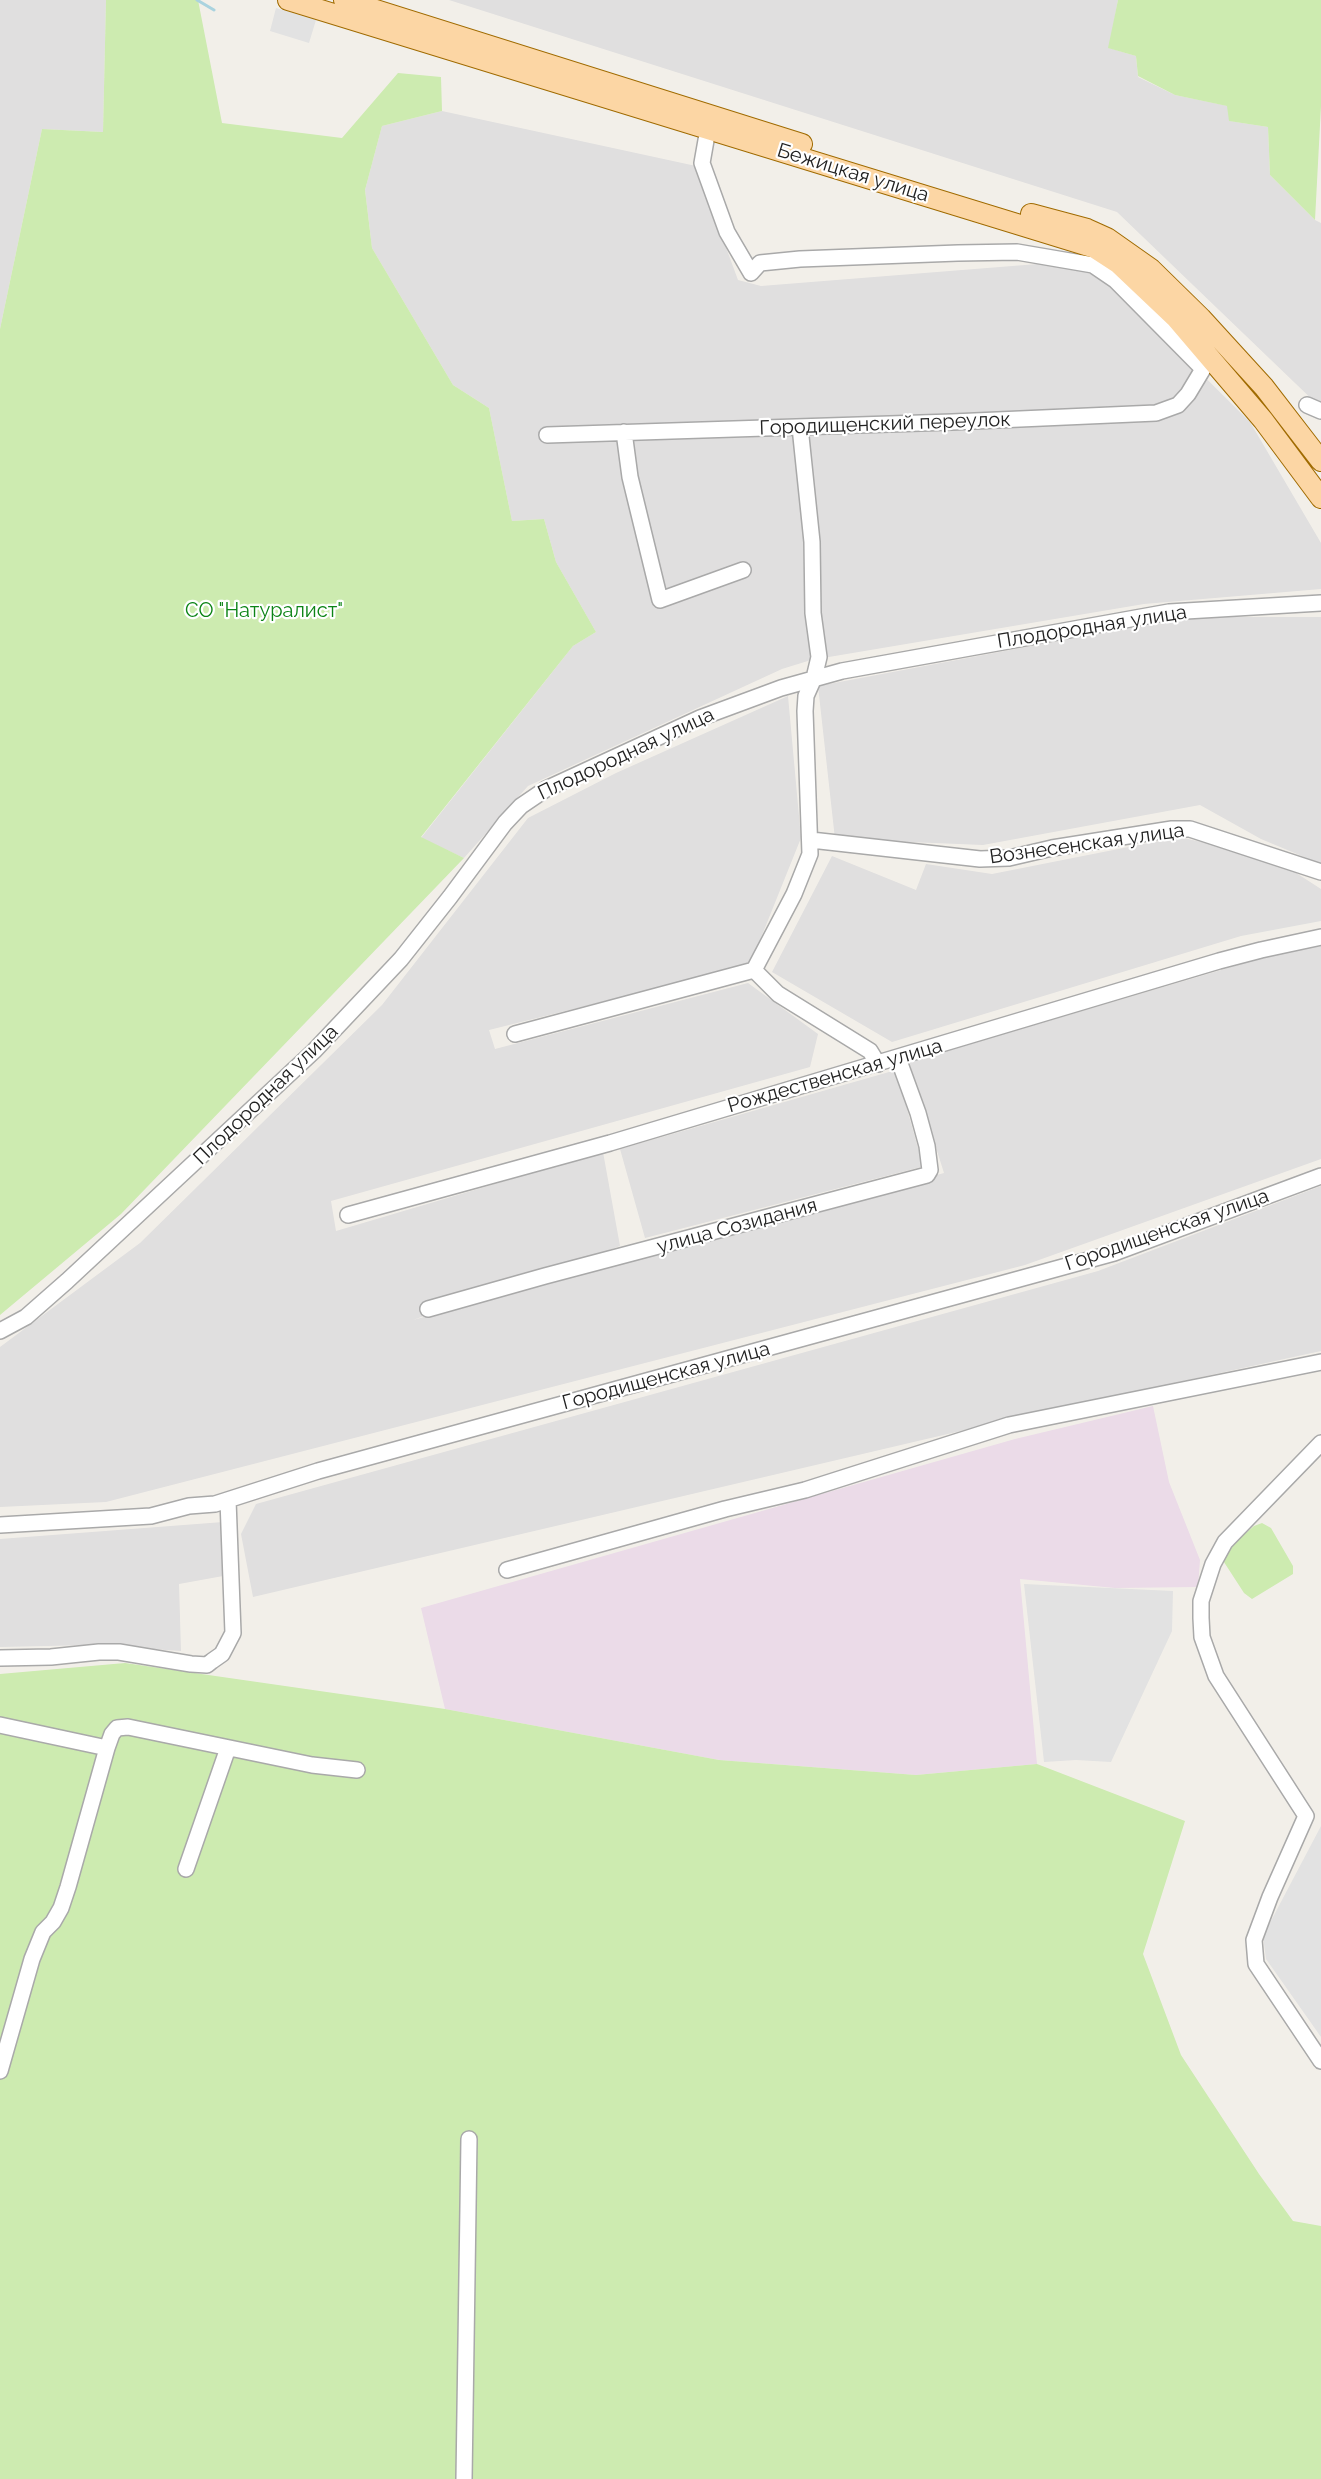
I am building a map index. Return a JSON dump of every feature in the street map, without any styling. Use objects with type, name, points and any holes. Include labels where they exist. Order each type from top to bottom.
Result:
[{"type":"main road","name":"Бежицкая улица","points":[[288,0],[1074,240],[1103,253],[1118,263],[1176,318],[1263,420],[1321,498]]},
{"type":"main road","name":"Бежицкая улица","points":[[344,0],[675,105],[1087,229],[1107,238],[1151,269],[1201,318],[1264,387],[1321,461]]},
{"type":"street","name":"Городищенский переулок","points":[[547,435],[1156,413],[1178,405],[1188,394],[1203,369],[1115,280],[1093,265],[1017,252],[958,253],[780,261],[760,263],[751,273],[727,232],[702,163],[708,129]]},
{"type":"street","points":[[1307,405],[1321,411]]},
{"type":"street","points":[[515,1034],[754,970],[794,894],[810,854],[805,711],[806,696],[814,678],[819,657],[813,613],[812,542],[800,427]]},
{"type":"street","points":[[624,432],[630,477],[660,600],[743,570]]},
{"type":"street","name":"Плодородная улица","points":[[0,1331],[26,1317],[67,1281],[314,1051],[401,959],[505,822],[521,806],[546,789],[700,718],[814,678],[898,660],[1169,612],[1321,603]]},
{"type":"street","name":"Вознесенская улица","points":[[811,840],[980,859],[1009,858],[1063,846],[1172,829],[1190,829],[1321,872]]},
{"type":"street","name":"Рождественская улица","points":[[348,1215],[610,1143],[1219,961],[1321,937]]},
{"type":"street","points":[[754,970],[778,994],[870,1050],[878,1064]]},
{"type":"street","name":"улица Созидания","points":[[428,1309],[927,1175],[930,1170],[927,1146],[898,1058]]},
{"type":"street","name":"Городищенская улица","points":[[0,1525],[151,1516],[189,1506],[228,1500],[318,1471],[1114,1253],[1321,1176]]},
{"type":"street","points":[[507,1570],[725,1509],[805,1490],[1009,1425],[1321,1362]]},
{"type":"street","points":[[1321,1443],[1225,1542],[1213,1564],[1201,1601],[1202,1636],[1207,1656],[1216,1676],[1306,1816],[1270,1897],[1254,1940],[1256,1964],[1321,2061]]},
{"type":"street","points":[[0,1658],[51,1658],[119,1652],[207,1665],[222,1654],[233,1633],[228,1500]]},
{"type":"street","points":[[0,1725],[107,1748]]},
{"type":"street","points":[[0,2071],[32,1959],[43,1932],[53,1922],[61,1908],[107,1748],[117,1728],[128,1727],[312,1765],[357,1770]]},
{"type":"street","points":[[186,1869],[228,1748]]},
{"type":"street","points":[[464,2479],[469,2139]]},
{"type":"shaded area","points":[[0,0],[106,0],[103,132],[42,129],[0,329]]},
{"type":"shaded area","points":[[449,0],[1118,0],[1109,48],[1136,56],[1138,77],[1175,95],[1228,106],[1230,121],[1268,127],[1270,175],[1315,220],[1321,223],[1321,408],[1117,212]]},
{"type":"shaded area","points":[[276,8],[316,20],[309,43],[270,31]]},
{"type":"shaded area","points":[[442,111],[696,166],[738,280],[761,286],[1050,263],[1104,277],[1250,422],[1321,543],[1321,589],[1144,604],[811,660],[782,669],[528,786],[464,858],[421,838],[573,646],[596,632],[556,562],[544,519],[512,521],[489,408],[453,385],[372,248],[365,190],[382,126]]},
{"type":"shaded area","points":[[1186,617],[1321,617],[1321,864],[1261,839],[1200,805],[983,845],[835,839],[818,686]]},
{"type":"shaded area","points":[[788,696],[801,838],[750,965],[489,1030],[495,1049],[748,983],[818,1034],[810,1067],[331,1201],[336,1231],[603,1152],[620,1246],[413,1320],[944,1173],[909,1062],[1296,948],[1321,943],[1321,1159],[1025,1265],[106,1502],[0,1507],[0,1347],[140,1243],[382,1005],[528,818],[616,773]]},
{"type":"shaded area","points":[[1179,837],[1273,858],[1321,889],[1321,921],[1241,936],[892,1042],[772,972],[832,856],[916,890],[926,864],[992,874]]},
{"type":"shaded area","points":[[896,1070],[922,1162],[921,1167],[645,1238],[620,1149]]},
{"type":"shaded area","points":[[1321,1186],[1321,1351],[1050,1410],[253,1597],[241,1534],[256,1504],[1098,1271]]},
{"type":"shaded area","points":[[1153,1406],[1169,1482],[1200,1560],[1198,1587],[1115,1588],[1020,1579],[1037,1764],[916,1775],[719,1760],[445,1709],[421,1608],[1015,1439]]},
{"type":"shaded area","points":[[223,1522],[223,1576],[179,1584],[181,1651],[92,1645],[0,1647],[0,1539]]},
{"type":"shaded area","points":[[1024,1584],[1173,1591],[1172,1631],[1111,1762],[1076,1760],[1044,1762]]},
{"type":"shaded area","points":[[1321,1826],[1321,2037],[1266,1959],[1263,1936]]},
{"type":"green space","name":"СО \"Натуралист\"","points":[[106,0],[198,0],[222,123],[342,138],[398,73],[441,77],[442,111],[382,126],[365,190],[372,248],[453,385],[489,408],[512,521],[544,519],[556,562],[596,632],[573,646],[421,837],[464,858],[121,1214],[0,1315],[0,329],[42,129],[103,132]]},
{"type":"green space","points":[[1118,0],[1321,0],[1321,106],[1315,220],[1270,175],[1268,127],[1229,121],[1227,106],[1175,95],[1138,76],[1136,56],[1108,48]]},
{"type":"green space","points":[[1262,1523],[1271,1528],[1293,1566],[1293,1574],[1252,1599],[1244,1593],[1222,1559],[1225,1551],[1254,1526]]},
{"type":"green space","points":[[125,1663],[445,1709],[719,1760],[916,1775],[1037,1764],[1185,1821],[1143,1954],[1181,2055],[1259,2174],[1293,2221],[1321,2226],[1321,2479],[0,2479],[0,1674]]},
{"type":"waterway","points":[[197,0],[214,10]]}]
